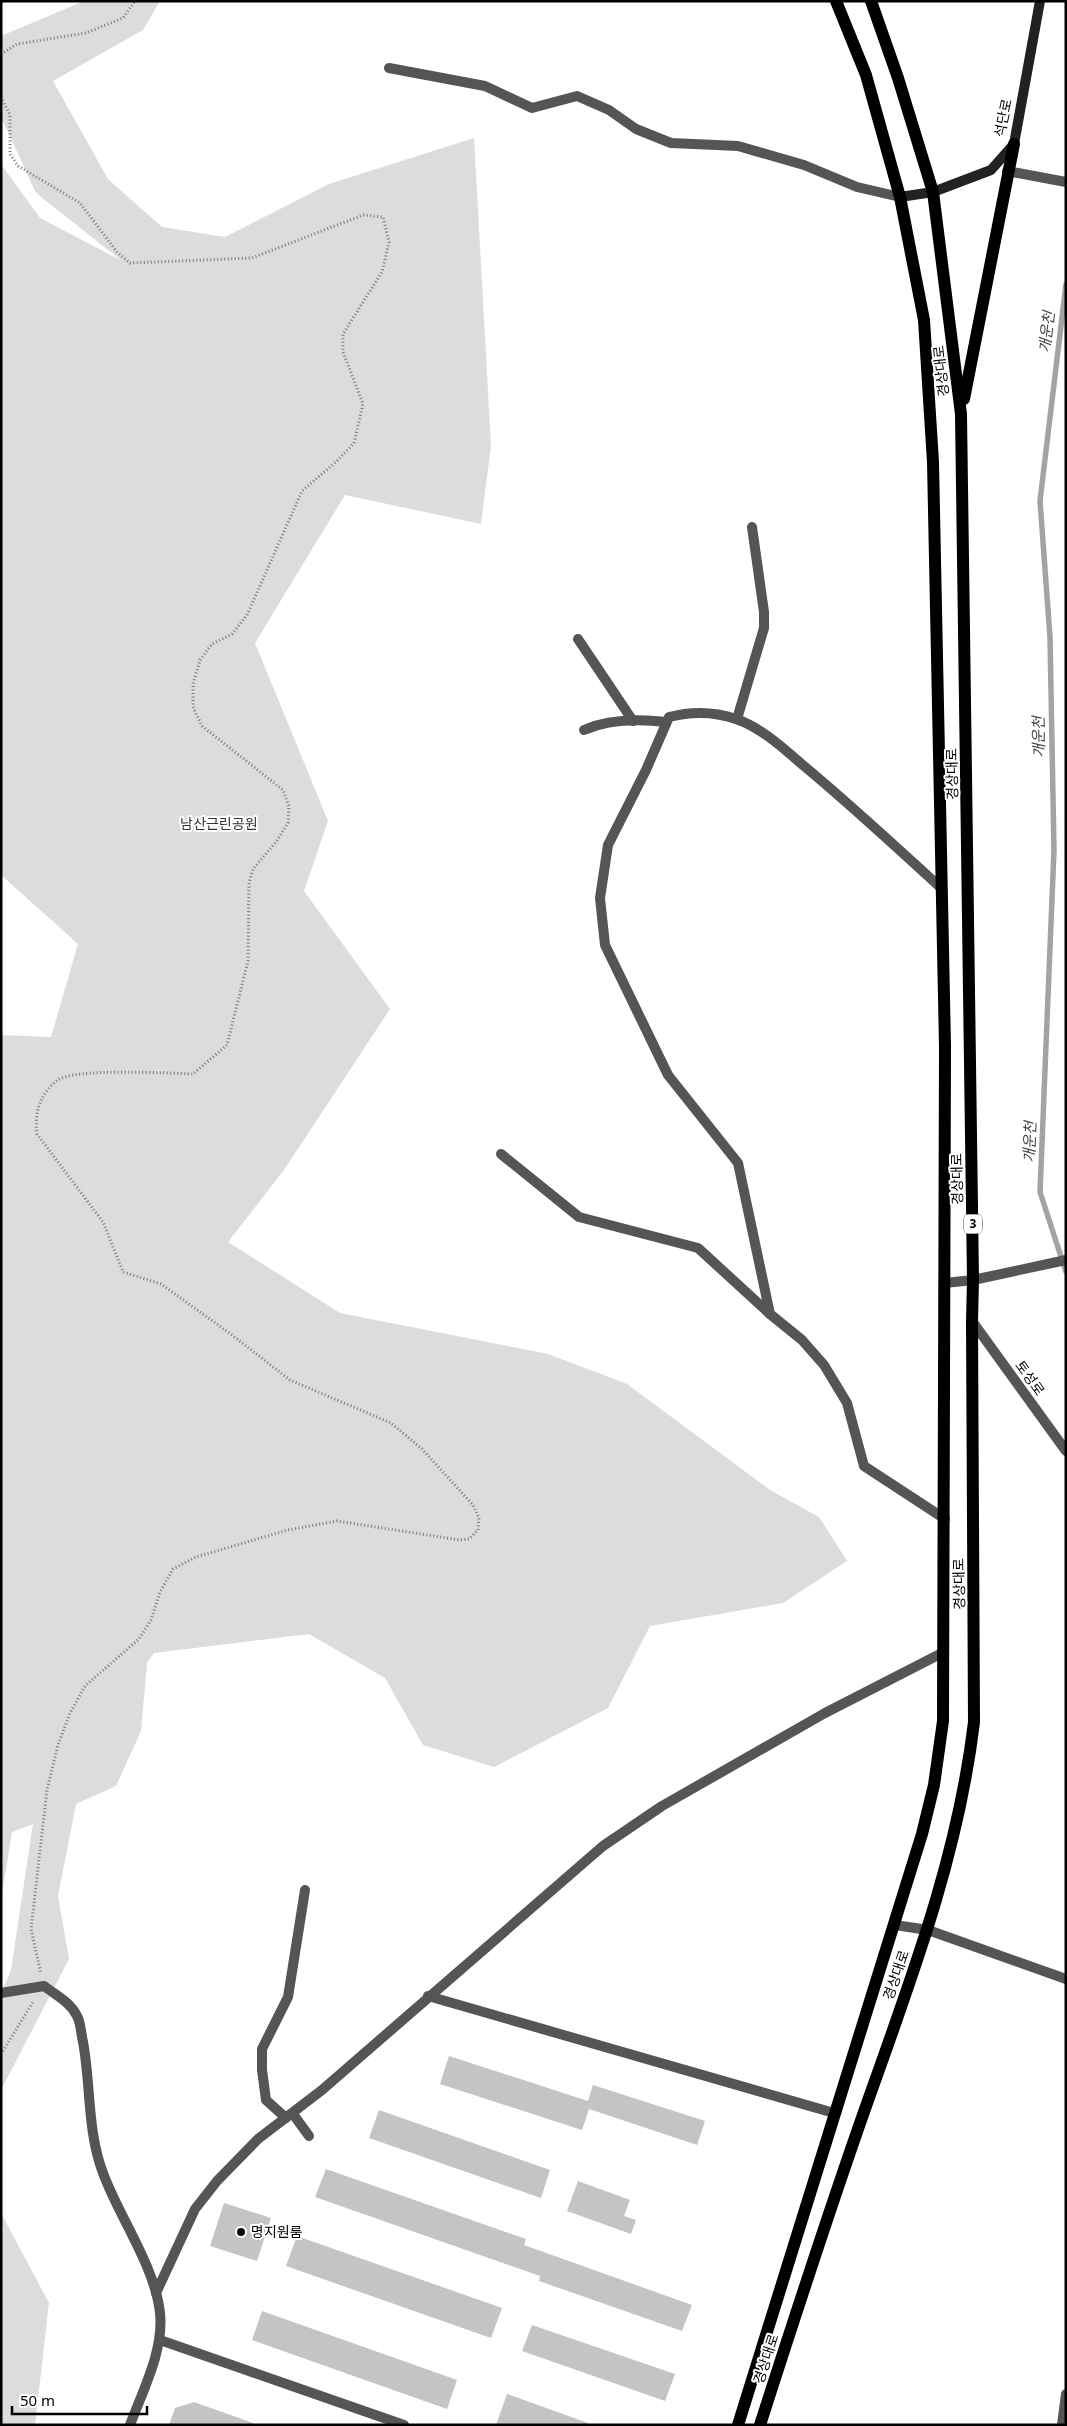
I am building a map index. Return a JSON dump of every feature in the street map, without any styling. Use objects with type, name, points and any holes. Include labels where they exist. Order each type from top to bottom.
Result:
[{"type":"main road","name":"경상대로","points":[[738,2425],[922,1834],[934,1785],[943,1721],[945,1046],[940,887],[933,462],[924,320],[900,197],[866,75],[836,1]]},
{"type":"main road","name":"경상대로","points":[[760,2425],[832,2203],[928,1930],[958,1823],[968,1774],[974,1722],[973,1280],[961,414],[941,246],[932,192],[898,78],[871,1]]},
{"type":"main road","name":"석단로","points":[[900,197],[932,192],[991,170],[1014,144],[1040,1]]},
{"type":"main road","points":[[961,414],[1007,171],[1014,144]]},
{"type":"street","points":[[389,68],[485,86],[532,108],[577,96],[609,110],[636,129],[671,143],[738,146],[804,166],[857,187],[900,197]]},
{"type":"street","points":[[1007,171],[1066,182]]},
{"type":"street","points":[[737,719],[764,628],[764,612],[752,527]]},
{"type":"street","points":[[578,639],[633,721]]},
{"type":"street","points":[[770,1314],[738,1162],[668,1075],[605,945],[600,898],[608,846],[646,770],[669,717],[693,712],[706,712],[737,719],[766,734],[843,798],[940,887]]},
{"type":"street","points":[[584,730],[598,724],[633,721],[666,722]]},
{"type":"street","points":[[501,1154],[579,1217],[698,1248],[770,1314],[802,1340],[824,1365],[847,1403],[864,1466],[945,1519]]},
{"type":"street","points":[[945,1283],[973,1280],[1066,1260]]},
{"type":"street","name":"토성로","points":[[972,1321],[1066,1451]]},
{"type":"street","points":[[156,2293],[195,2208],[217,2180],[251,2146],[290,2116],[603,1846],[662,1806],[825,1713],[944,1652]]},
{"type":"street","points":[[305,1890],[288,1996],[262,2049],[262,2070],[266,2100],[290,2116],[309,2136]]},
{"type":"street","points":[[895,1925],[928,1930],[1066,1979]]},
{"type":"street","points":[[1,1993],[44,1986],[68,2003],[78,2017],[90,2084],[91,2129],[103,2173],[156,2293],[160,2313],[160,2340],[130,2425]]},
{"type":"street","points":[[428,1996],[834,2113]]},
{"type":"street","points":[[160,2340],[404,2425]]},
{"type":"street","points":[[1062,2425],[1066,2394]]},
{"type":"path","points":[[1,54],[17,44],[86,33],[122,18],[135,1]]},
{"type":"path","points":[[1,97],[10,115],[10,154],[18,166],[80,202],[116,252],[130,263],[252,258],[363,215],[383,217],[389,242],[382,272],[343,334],[343,352],[363,404],[354,443],[337,461],[302,491],[247,615],[232,634],[212,644],[200,660],[193,684],[193,707],[202,726],[283,790],[289,806],[288,823],[276,842],[253,869],[249,883],[248,961],[227,1045],[193,1074],[90,1073],[59,1078],[44,1093],[36,1112],[36,1124],[37,1134],[103,1222],[123,1272],[161,1284],[290,1380],[391,1423],[422,1449],[473,1505],[479,1518],[478,1530],[469,1539],[460,1540],[337,1522],[270,1536],[196,1557],[173,1569],[160,1592],[151,1620],[139,1639],[85,1686],[70,1713],[58,1745],[47,1790],[31,1929],[44,1986],[1,2054]]},
{"type":"green space","name":"남산근린공원","points":[[84,1],[160,1],[143,30],[53,81],[108,179],[162,227],[225,237],[329,184],[474,138],[491,446],[481,524],[345,495],[255,643],[328,821],[304,891],[390,1009],[284,1170],[228,1242],[340,1313],[548,1354],[627,1384],[770,1490],[819,1517],[847,1561],[783,1603],[650,1626],[608,1708],[494,1767],[423,1745],[385,1678],[309,1634],[154,1653],[147,1663],[141,1731],[116,1786],[76,1804],[58,1896],[69,1959],[1,2090],[1,1994],[11,1970],[33,1824],[12,1832],[1,1900],[1,1035],[51,1037],[78,944],[1,875],[1,164],[40,218],[122,261],[36,193],[1,117],[1,36]]},
{"type":"green space","points":[[1,2213],[49,2303],[35,2425],[1,2425]]},
{"type":"building","points":[[449,2056],[588,2101],[593,2085],[705,2121],[697,2145],[589,2109],[582,2130],[440,2084]]},
{"type":"building","points":[[379,2110],[550,2170],[541,2198],[369,2138]]},
{"type":"building","points":[[326,2169],[526,2239],[524,2245],[692,2305],[682,2331],[539,2281],[540,2276],[315,2197]]},
{"type":"building","points":[[578,2181],[630,2200],[624,2216],[636,2220],[631,2234],[567,2211]]},
{"type":"building","name":"명지원룸","points":[[224,2203],[271,2218],[257,2261],[210,2246]]},
{"type":"building","points":[[297,2236],[502,2308],[491,2338],[286,2266]]},
{"type":"building","points":[[262,2311],[457,2380],[447,2409],[252,2340]]},
{"type":"building","points":[[532,2325],[675,2374],[665,2401],[522,2351]]},
{"type":"building","points":[[507,2394],[588,2423],[588,2425],[496,2425]]},
{"type":"building","points":[[194,2402],[253,2423],[253,2425],[169,2425],[175,2408]]},
{"type":"waterway","name":"개운천","points":[[1066,284],[1040,501],[1050,637],[1054,850],[1040,1192],[1066,1272]]},
{"type":"place","name":"명지원룸","points":[[241,2232]]}]
